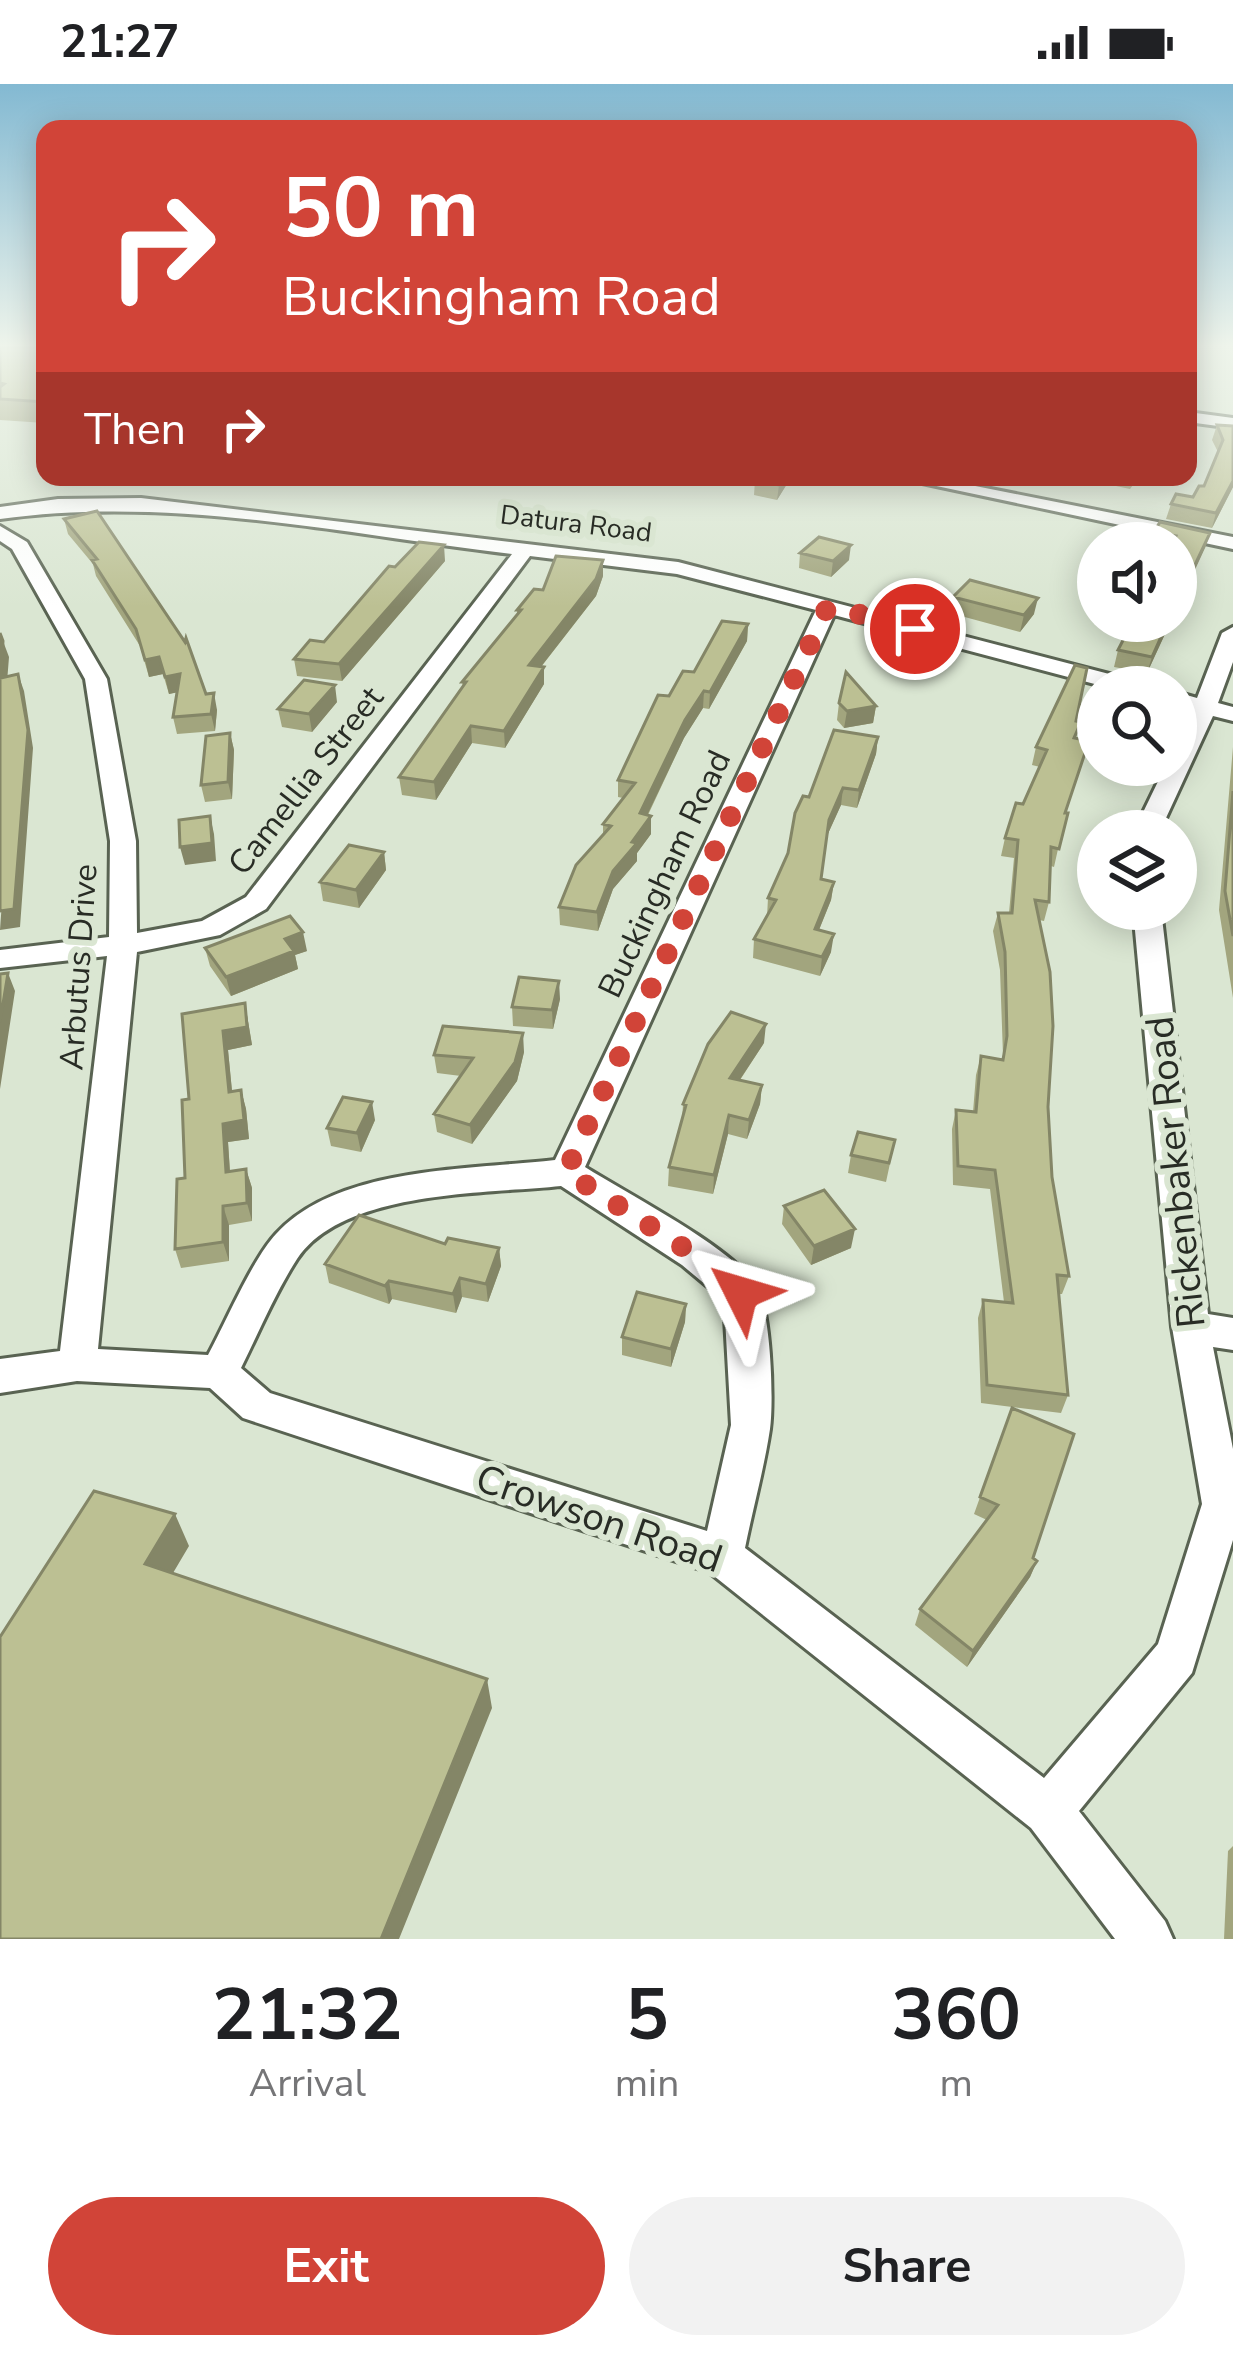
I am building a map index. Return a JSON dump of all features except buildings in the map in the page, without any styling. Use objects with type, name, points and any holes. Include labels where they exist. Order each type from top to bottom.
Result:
[{"type":"street","points":[[948,486],[1233,543]]},
{"type":"street","name":"Datura Road","points":[[0,513],[58,505],[141,504],[678,568],[1077,672]]},
{"type":"street","name":"Arbutus Drive","points":[[0,532],[20,546],[96,679],[123,841],[123,945],[77,1365]]},
{"type":"street","name":"Camellia Street","points":[[0,959],[210,929],[256,903],[527,547]]},
{"type":"street","name":"Buckingham Road","points":[[566,1172],[828,606]]},
{"type":"street","points":[[1157,810],[1233,633]]},
{"type":"street","points":[[1197,704],[1233,714]]},
{"type":"street","name":"Rickenbaker Road","points":[[1048,1811],[1176,1657],[1223,1504],[1191,1327],[1149,930]]},
{"type":"street","points":[[0,1376],[77,1365],[219,1372],[286,1245],[330,1210],[375,1195],[566,1172],[695,1255],[741,1293],[748,1330],[751,1425],[722,1556]]},
{"type":"street","points":[[1191,1327],[1233,1334]]},
{"type":"street","name":"Crowson Road","points":[[219,1372],[257,1406],[722,1556],[1048,1811],[1147,1939]]},
{"type":"route","points":[[741,1293],[695,1255],[566,1172],[828,606],[915,629]]}]
